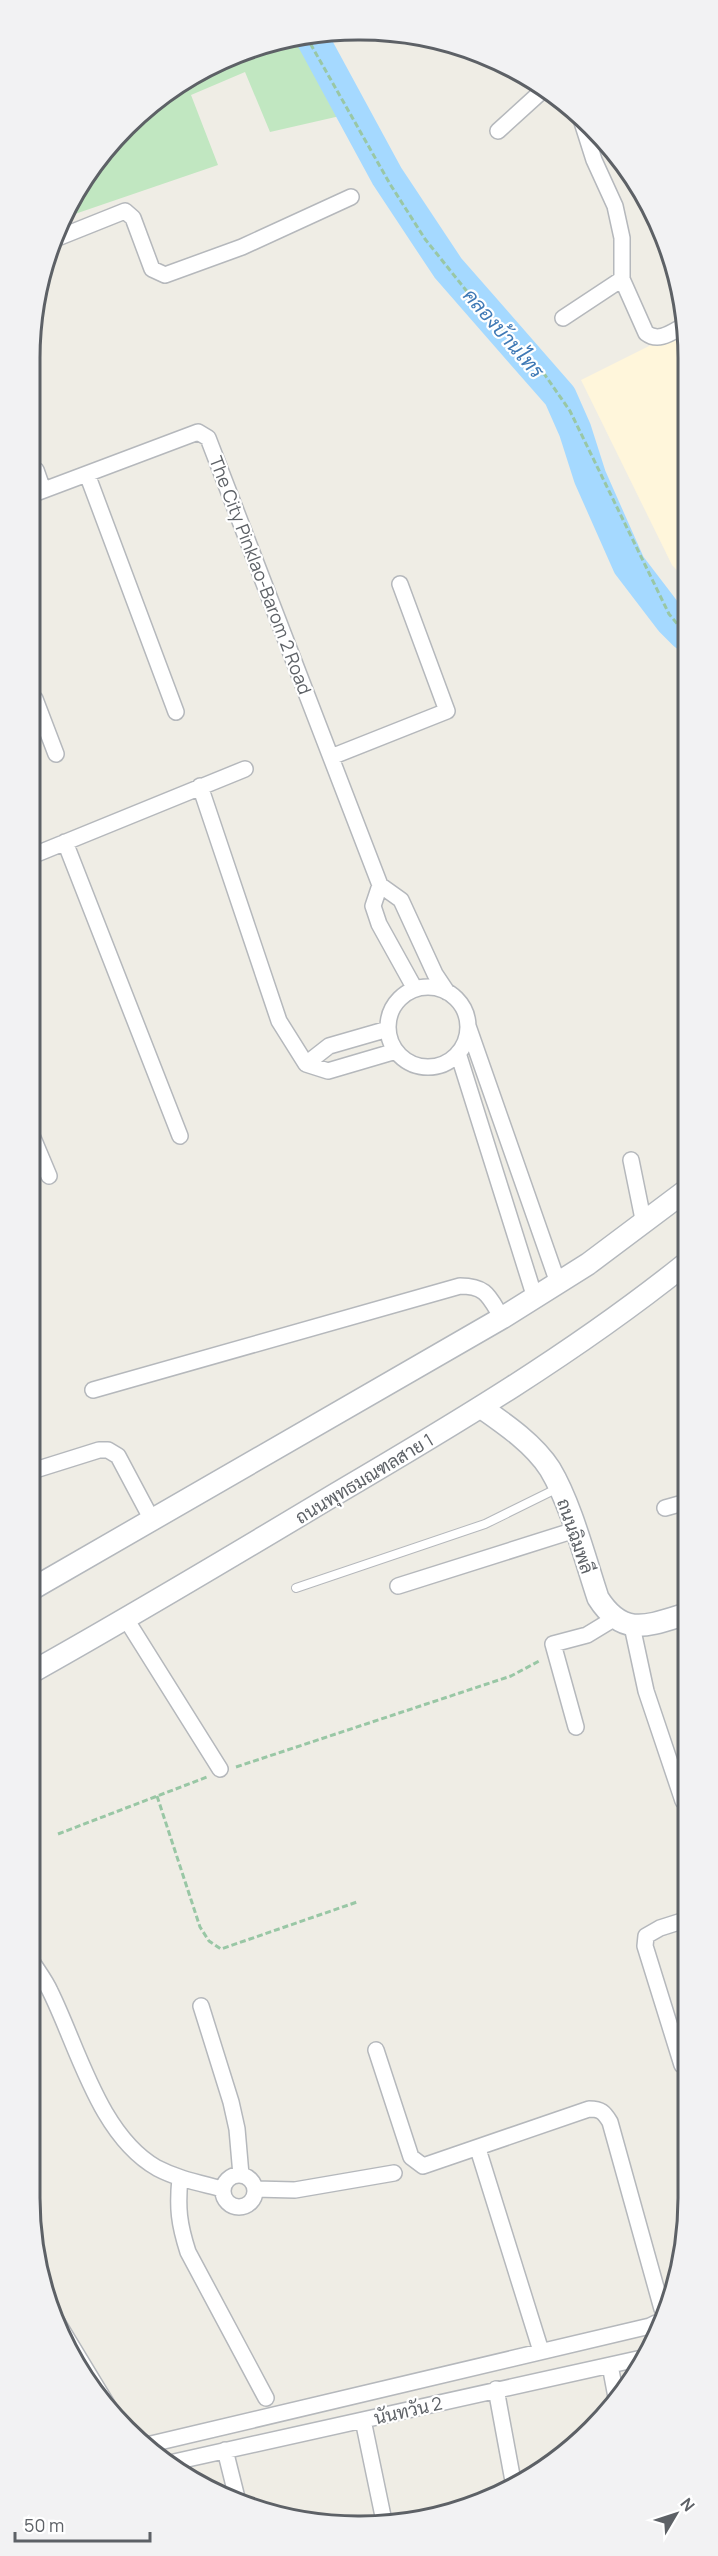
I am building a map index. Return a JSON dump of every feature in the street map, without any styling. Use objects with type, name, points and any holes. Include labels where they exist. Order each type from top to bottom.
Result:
[{"type":"main road","points":[[40,1584],[535,1298],[644,1224],[678,1197]]},
{"type":"main road","name":"ถนนพุทธมณฑลสาย 1","points":[[40,1667],[482,1408],[605,1326],[678,1270]]},
{"type":"main road","name":"ถนนฉิมพลี","points":[[482,1408],[502,1422],[541,1457],[550,1469],[575,1530],[598,1598],[624,1622]]},
{"type":"main road","points":[[624,1622],[678,1616]]},
{"type":"street","points":[[498,131],[538,95]]},
{"type":"street","points":[[587,137],[594,160],[615,206],[622,238],[622,279],[646,333],[652,338],[658,338],[676,329]]},
{"type":"street","points":[[66,235],[125,211],[133,218],[152,269],[165,275],[242,247],[351,196]]},
{"type":"street","points":[[563,318],[622,279]]},
{"type":"street","name":"The City Pinklao-Barom 2 Road","points":[[40,491],[198,432],[208,438],[380,885]]},
{"type":"street","points":[[87,474],[176,712]]},
{"type":"street","points":[[331,757],[447,711],[399,584]]},
{"type":"street","points":[[40,712],[56,754]]},
{"type":"street","points":[[40,852],[245,769]]},
{"type":"street","points":[[200,786],[279,1021],[306,1064],[328,1071],[396,1051]]},
{"type":"street","points":[[65,842],[180,1136]]},
{"type":"street","points":[[415,989],[379,924],[372,906],[380,885],[401,900],[435,974],[447,992],[462,1006],[558,1283]]},
{"type":"street","points":[[447,992],[426,987],[403,995],[389,1016],[388,1029],[391,1043],[409,1063],[422,1067],[435,1066],[448,1062],[458,1053],[467,1036],[468,1026]]},
{"type":"street","points":[[306,1064],[329,1046],[388,1029]]},
{"type":"street","points":[[458,1053],[535,1298]]},
{"type":"street","points":[[40,1155],[49,1176]]},
{"type":"street","points":[[631,1160],[644,1224]]},
{"type":"street","points":[[93,1390],[460,1286],[476,1286],[483,1291],[502,1318]]},
{"type":"street","points":[[40,1468],[99,1450],[108,1450],[118,1456],[152,1520]]},
{"type":"street","points":[[665,1508],[678,1504]]},
{"type":"street","points":[[398,1586],[575,1530]]},
{"type":"street","points":[[126,1619],[219,1772]]},
{"type":"street","points":[[576,1727],[553,1644],[624,1622],[678,1789]]},
{"type":"street","points":[[678,1922],[660,1928],[646,1936],[645,1946],[678,2052]]},
{"type":"street","points":[[40,1974],[109,2120],[139,2153],[156,2167],[180,2178],[222,2188]]},
{"type":"street","points":[[201,2006],[231,2102],[237,2129],[240,2175]]},
{"type":"street","points":[[376,2050],[411,2157],[423,2166],[589,2109],[598,2109],[604,2113],[610,2122],[660,2302]]},
{"type":"street","points":[[478,2148],[540,2351]]},
{"type":"street","points":[[255,2189],[295,2190],[394,2174]]},
{"type":"street","points":[[240,2175],[253,2182],[255,2189],[251,2202],[238,2208],[226,2202],[222,2188],[232,2176],[240,2175]]},
{"type":"street","points":[[180,2178],[177,2207],[188,2252],[266,2398]]},
{"type":"street","points":[[157,2443],[651,2324]]},
{"type":"street","name":"นันทวัน 2","points":[[180,2461],[633,2360]]},
{"type":"street","points":[[610,2365],[614,2388]]},
{"type":"street","points":[[496,2390],[512,2476]]},
{"type":"street","points":[[363,2420],[383,2515]]},
{"type":"street","points":[[225,2450],[235,2490]]},
{"type":"lane","points":[[296,1588],[485,1524],[559,1488]]},
{"type":"path","points":[[311,44],[390,184],[425,239],[477,304],[544,375],[570,411],[669,615],[678,625]]},
{"type":"path","points":[[58,1834],[219,1772],[510,1676],[542,1660],[553,1644]]},
{"type":"path","points":[[157,1796],[200,1928],[209,1941],[221,1949],[357,1902]]},
{"type":"shaded area","points":[[676,332],[678,571],[672,565],[581,380]]},
{"type":"green space","points":[[302,46],[340,116],[270,132],[245,72],[191,95],[218,165],[75,214],[106,165],[134,134],[165,106],[218,73],[257,57]]},
{"type":"waterway","name":"คลองบ้านไทร","points":[[315,43],[387,176],[448,268],[560,396],[575,430],[590,477],[629,565],[678,627]]}]
